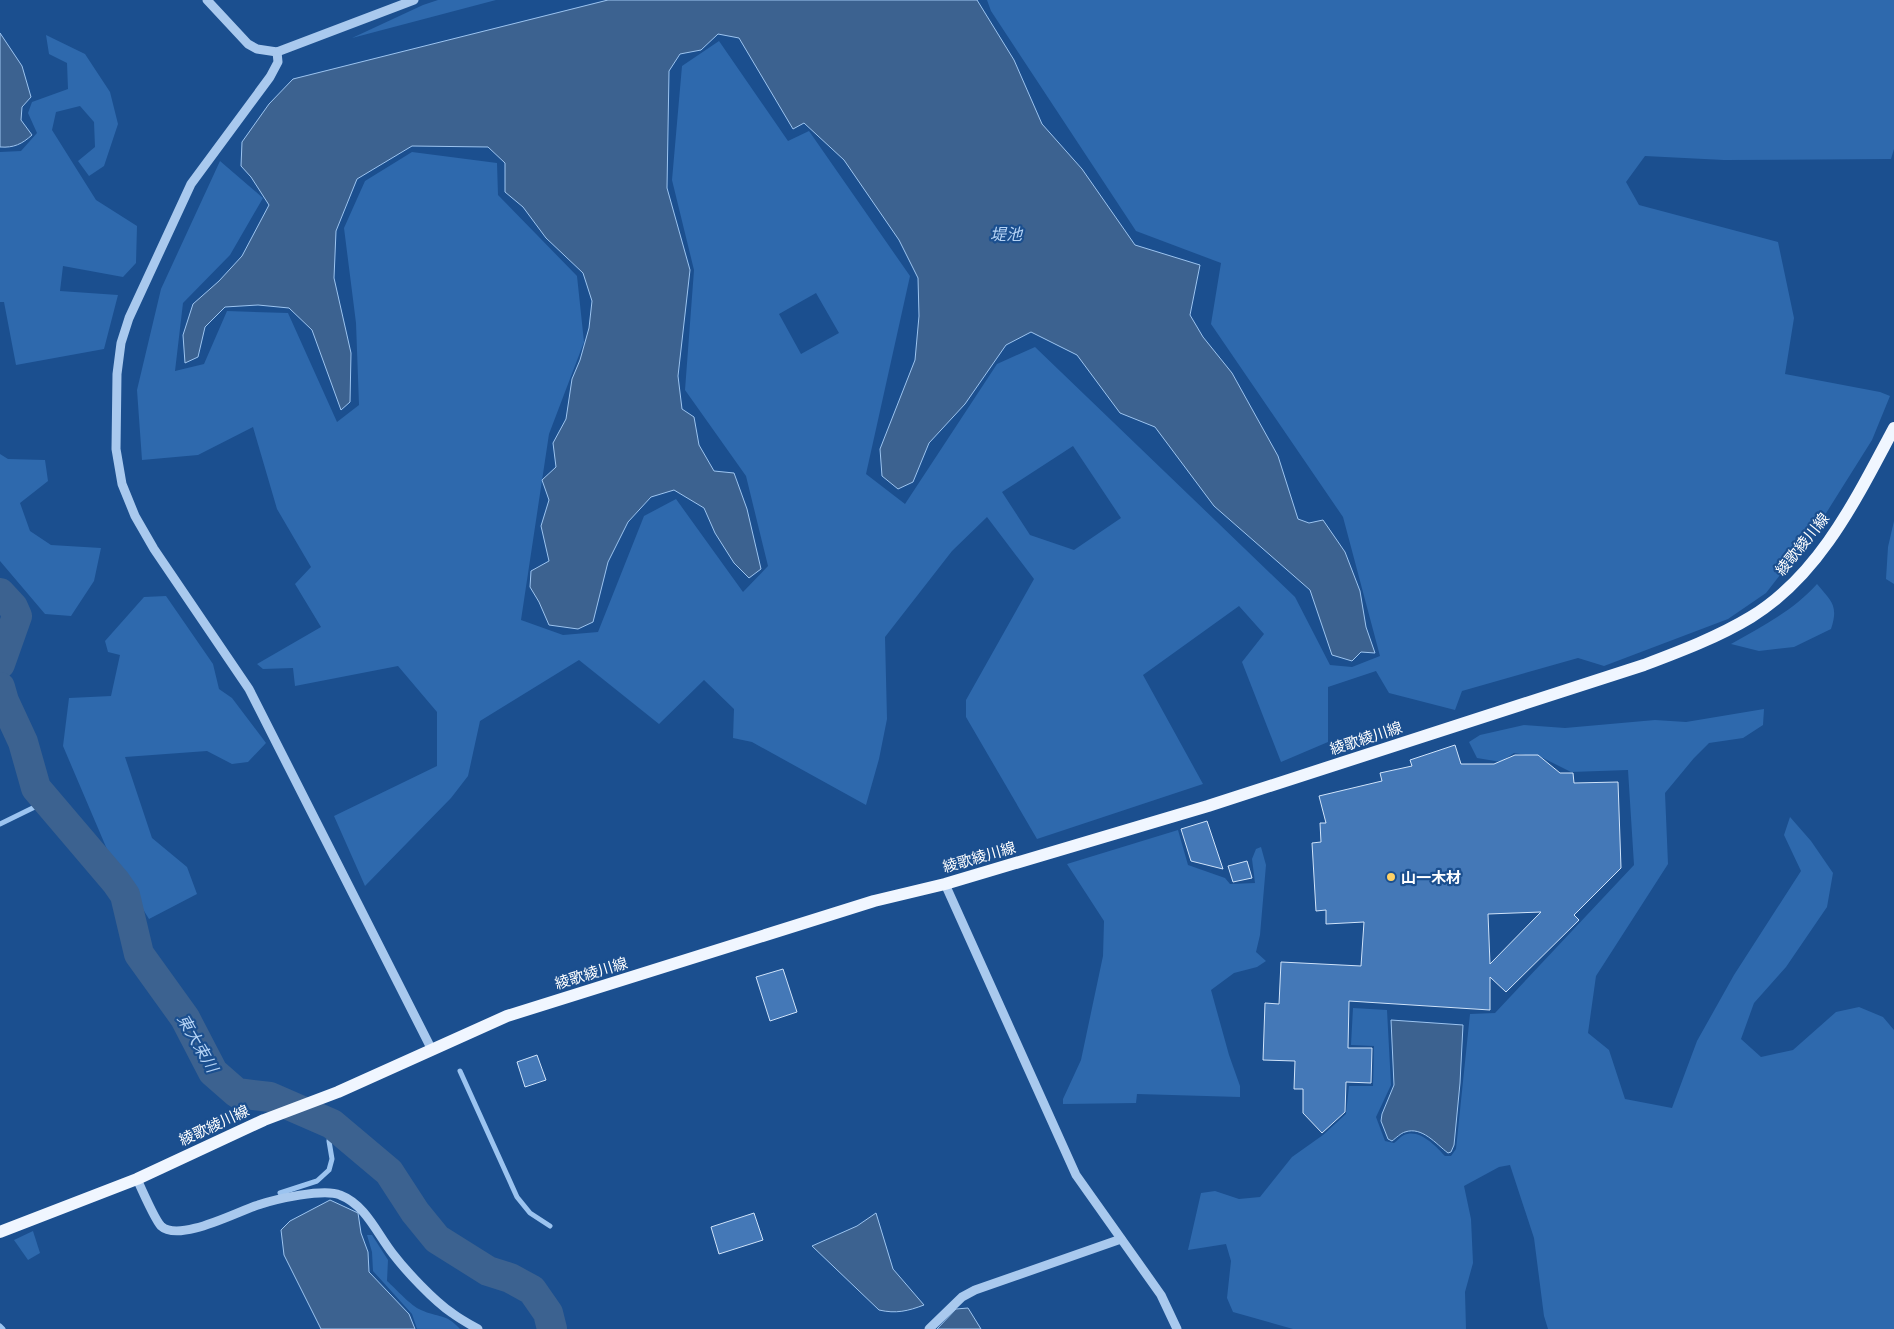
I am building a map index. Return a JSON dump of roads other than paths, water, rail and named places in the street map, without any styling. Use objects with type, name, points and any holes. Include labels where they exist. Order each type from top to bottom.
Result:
[{"type":"main road","name":"綾歌綾川線","points":[[0,1232],[137,1179],[264,1120],[338,1092],[507,1016],[874,901],[945,884],[1208,806],[1644,665],[1714,637],[1752,617],[1793,585],[1828,541],[1857,497],[1894,428]]},
{"type":"street","points":[[206,0],[248,44],[257,49],[277,52],[414,0]]},
{"type":"street","points":[[277,52],[278,62],[270,77],[191,184],[129,318],[121,343],[117,374],[116,449],[122,484],[136,516],[154,549],[249,689],[432,1050]]},
{"type":"street","points":[[945,884],[1076,1175],[1161,1295],[1177,1329]]},
{"type":"street","points":[[137,1179],[161,1226],[174,1232],[200,1227],[258,1205],[322,1192],[340,1195],[358,1206],[392,1253],[414,1278],[450,1312],[478,1329]]},
{"type":"street","points":[[929,1329],[962,1297],[975,1290],[1121,1239]]},
{"type":"water","name":"堤池","points":[[608,0],[977,0],[1014,60],[1042,124],[1082,169],[1135,245],[1200,265],[1190,315],[1203,337],[1232,373],[1278,456],[1298,519],[1309,523],[1323,520],[1345,552],[1360,591],[1366,627],[1375,653],[1361,652],[1352,661],[1332,655],[1310,590],[1214,506],[1155,427],[1120,413],[1077,355],[1031,332],[1006,345],[965,404],[929,443],[913,482],[898,489],[882,476],[880,449],[915,360],[919,316],[918,278],[899,240],[844,160],[804,123],[793,129],[739,38],[718,34],[701,50],[680,54],[669,71],[667,188],[690,270],[678,376],[682,409],[694,417],[699,445],[714,471],[734,473],[747,509],[761,569],[749,578],[734,563],[715,533],[704,508],[674,490],[651,497],[628,522],[608,562],[593,622],[578,629],[549,625],[530,587],[531,571],[549,561],[541,526],[549,500],[542,480],[556,467],[553,443],[566,419],[572,379],[580,360],[589,328],[592,301],[583,273],[546,238],[523,207],[505,192],[505,163],[488,147],[412,146],[357,179],[336,231],[334,278],[351,353],[350,402],[341,410],[312,330],[289,308],[258,305],[225,307],[205,327],[198,357],[185,363],[183,335],[193,304],[219,281],[242,256],[269,205],[251,177],[241,166],[242,142],[269,104],[293,79]]},
{"type":"water","points":[[0,33],[22,66],[31,97],[22,107],[21,120],[32,135],[18,145],[10,147],[0,147]]},
{"type":"water","points":[[1391,1020],[1463,1025],[1460,1083],[1454,1145],[1451,1152],[1448,1153],[1417,1131],[1400,1134],[1392,1141],[1388,1139],[1381,1121],[1394,1085]]},
{"type":"water","points":[[330,1200],[358,1213],[361,1233],[368,1252],[369,1272],[409,1314],[415,1329],[321,1329],[284,1255],[281,1230],[290,1221]]},
{"type":"water","points":[[876,1213],[893,1269],[924,1305],[902,1311],[879,1310],[812,1246],[857,1226]]},
{"type":"water","points":[[968,1308],[981,1329],[937,1329],[956,1309]]},
{"type":"waterway","name":"東大束川","points":[[0,593],[13,607],[17,616],[0,664]]},
{"type":"waterway","name":"東大束川","points":[[0,687],[4,701],[23,742],[36,788],[125,895],[139,954],[185,1018],[213,1072],[237,1093],[270,1097],[332,1124],[389,1172],[415,1212],[437,1239],[488,1271],[510,1278],[532,1290],[548,1313],[552,1329]]},
{"type":"waterway","points":[[0,824],[47,801]]},
{"type":"waterway","points":[[460,1071],[517,1197],[530,1213],[550,1226]]},
{"type":"waterway","points":[[280,1193],[317,1181],[329,1170],[332,1159],[329,1141],[332,1124]]},
{"type":"waterway","points":[[0,1326],[3,1329]]},
{"type":"place","name":"山一木材","points":[[1391,877]]}]
